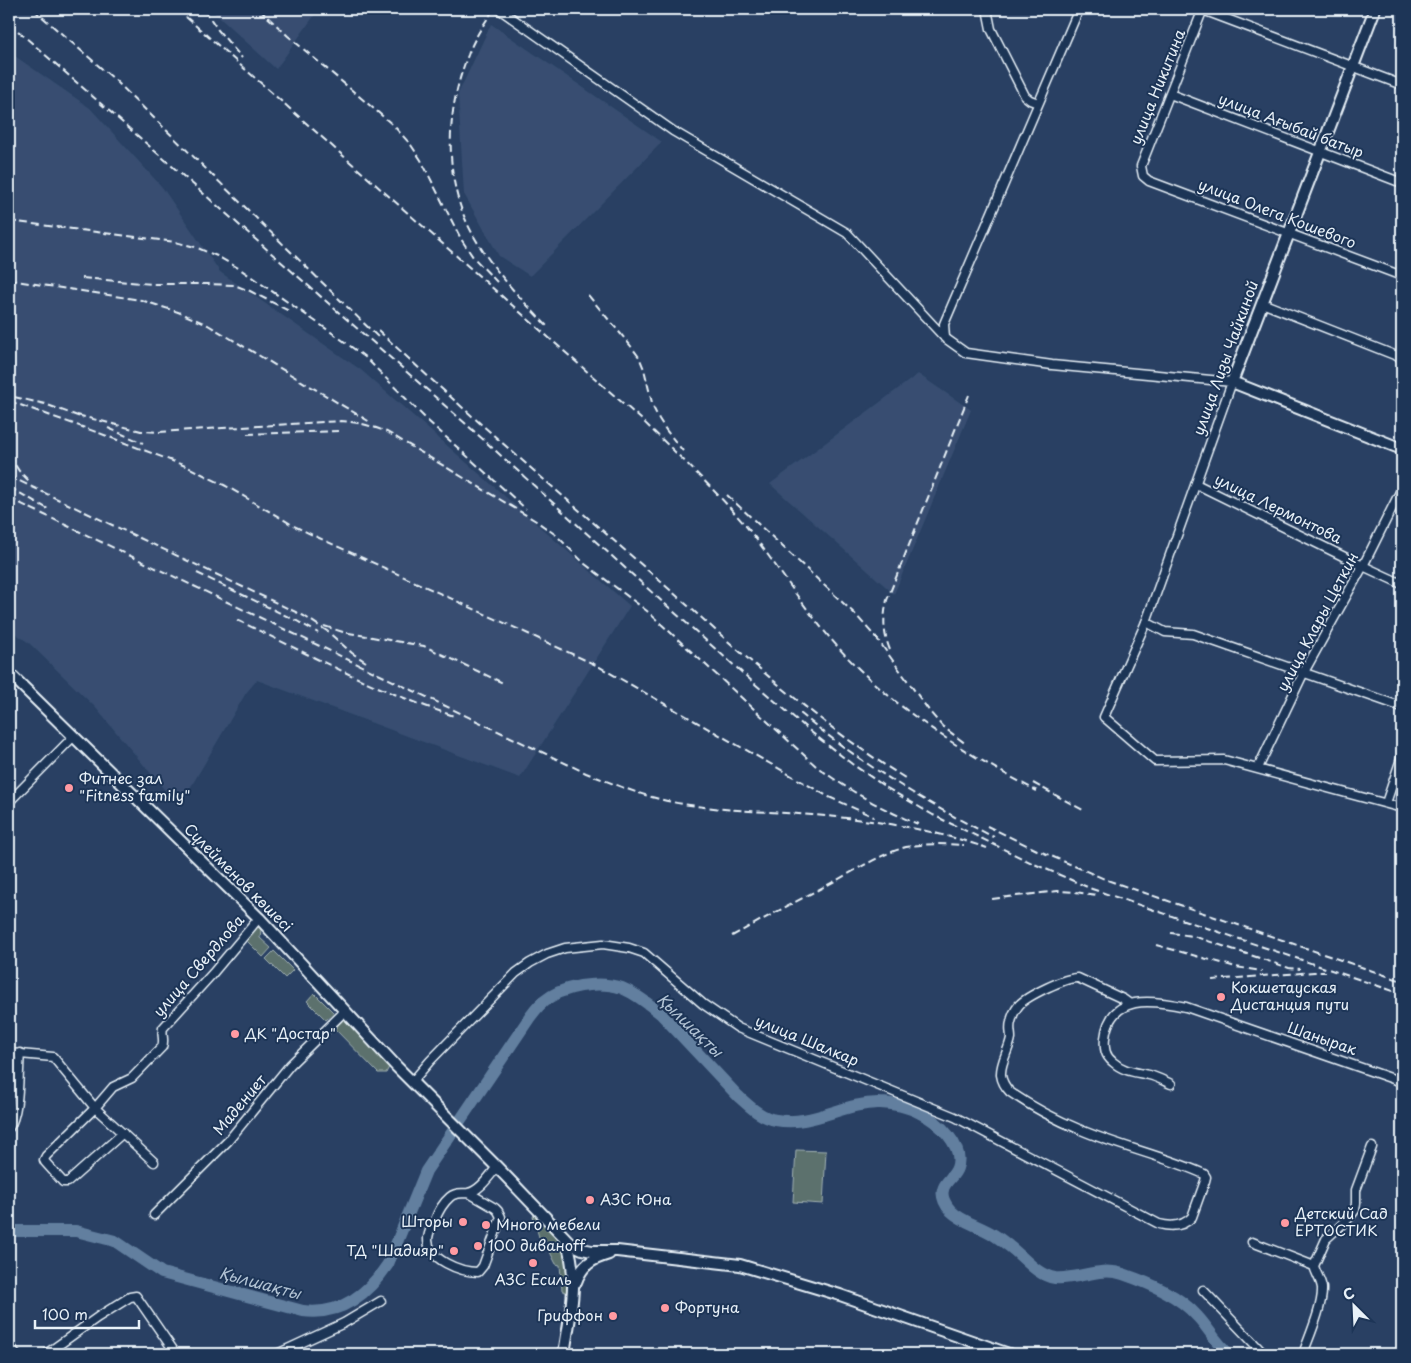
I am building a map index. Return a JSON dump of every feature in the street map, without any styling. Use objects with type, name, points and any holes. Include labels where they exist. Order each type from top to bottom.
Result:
[{"type":"street","points":[[499,9],[673,131],[847,233],[945,338],[966,353],[1052,366],[1232,382],[1402,449]]},
{"type":"street","points":[[987,9],[991,29],[1025,96],[1038,103]]},
{"type":"street","points":[[945,338],[944,324],[1078,9]]},
{"type":"street","points":[[1203,9],[1402,85]]},
{"type":"street","name":"улица Никитина","points":[[1143,176],[1141,166],[1203,9]]},
{"type":"street","name":"улица Лизы Чайкиной","points":[[1258,768],[1224,760],[1155,762],[1104,717],[1146,622],[1232,382],[1375,9]]},
{"type":"street","name":"улица Ағыбай батыр","points":[[1170,94],[1402,183]]},
{"type":"street","name":"улица Олега Кошевого","points":[[1143,176],[1149,181],[1402,276]]},
{"type":"street","points":[[1262,303],[1402,358]]},
{"type":"street","name":"улица Лермонтова","points":[[1196,484],[1402,584]]},
{"type":"street","name":"улица Клары Цеткин","points":[[1258,768],[1304,672],[1364,566],[1402,488]]},
{"type":"street","points":[[1146,622],[1165,632],[1193,634],[1402,707]]},
{"type":"street","name":"Сүлейменов көшесі","points":[[9,673],[258,918],[412,1082],[497,1166],[566,1240]]},
{"type":"street","points":[[9,802],[74,736]]},
{"type":"street","points":[[1386,803],[1402,756]]},
{"type":"street","points":[[1258,768],[1402,808]]},
{"type":"street","name":"улица Свердлова","points":[[123,1133],[68,1182],[62,1182],[44,1160],[114,1087],[132,1078],[162,1047],[164,1043],[163,1028],[213,973],[258,918]]},
{"type":"street","name":"улица Шалкар","points":[[412,1082],[516,973],[530,963],[547,954],[565,948],[603,944],[616,946],[644,953],[703,1004],[738,1028],[955,1117],[1160,1224],[1175,1226],[1188,1221],[1192,1217],[1205,1181],[1206,1177],[1204,1174],[1083,1131],[1010,1092],[1002,1081],[1001,1071],[1011,1038],[1011,1020],[1019,1005],[1027,999],[1072,977],[1124,999],[1130,1004]]},
{"type":"street","name":"Шанырак","points":[[1130,1004],[1160,1002],[1186,1007],[1402,1082]]},
{"type":"street","points":[[1130,1004],[1117,1010],[1110,1020],[1104,1044],[1107,1055],[1115,1064],[1126,1070],[1149,1075],[1171,1084]]},
{"type":"street","name":"Мадениет","points":[[154,1215],[228,1141],[290,1065],[345,1011]]},
{"type":"street","points":[[9,1053],[53,1057],[95,1108],[154,1162]]},
{"type":"street","points":[[9,1128],[16,1111],[20,1053]]},
{"type":"street","points":[[1314,1266],[1326,1239],[1355,1210],[1356,1190],[1372,1148]]},
{"type":"street","points":[[469,1193],[498,1211],[501,1218],[483,1266],[478,1272],[466,1270],[436,1257],[428,1244],[428,1236],[444,1203],[450,1197],[456,1194],[469,1193],[482,1184],[497,1166]]},
{"type":"street","points":[[566,1240],[576,1247],[592,1251],[617,1251],[692,1258],[740,1265],[840,1295],[1009,1354]]},
{"type":"street","points":[[566,1240],[573,1268],[574,1290]]},
{"type":"street","points":[[1252,1242],[1314,1266],[1321,1282],[1322,1291],[1320,1304],[1303,1354]]},
{"type":"street","points":[[564,1354],[574,1290],[580,1272],[587,1263],[600,1256],[617,1251]]},
{"type":"street","points":[[1203,1290],[1264,1354]]},
{"type":"street","points":[[46,1354],[98,1317],[130,1297],[136,1296],[176,1354]]},
{"type":"street","points":[[277,1354],[344,1322],[381,1301]]},
{"type":"street","points":[[9,1344],[16,1354]]},
{"type":"shaded area","points":[[210,9],[319,9],[276,69]]},
{"type":"shaded area","points":[[491,24],[662,142],[530,276],[499,256],[464,194],[458,94]]},
{"type":"shaded area","points":[[9,52],[90,108],[162,187],[220,272],[361,370],[630,606],[520,778],[257,680],[246,693],[179,807],[95,707],[29,643],[9,629]]},
{"type":"shaded area","points":[[918,374],[971,410],[894,594],[770,484]]},
{"type":"green space","points":[[257,925],[261,929],[260,938],[271,948],[263,957],[244,938]]},
{"type":"green space","points":[[274,951],[293,970],[285,978],[266,959]]},
{"type":"green space","points":[[314,993],[334,1013],[326,1020],[307,1001]]},
{"type":"green space","points":[[343,1018],[389,1067],[386,1073],[378,1073],[333,1027]]},
{"type":"green space","points":[[796,1150],[826,1151],[823,1204],[793,1202]]},
{"type":"green space","points":[[536,1213],[552,1231],[563,1249],[568,1268],[568,1292],[562,1290],[560,1265],[556,1264],[548,1246],[539,1237],[533,1216]]},
{"type":"waterway","name":"Қылшақты","points":[[9,1231],[76,1231],[115,1241],[162,1273],[303,1311],[317,1312],[341,1306],[352,1301],[372,1285],[388,1264],[426,1171],[536,1009],[551,996],[570,988],[591,985],[612,986],[627,990],[661,1014],[738,1096],[765,1117],[776,1120],[802,1120],[854,1106],[880,1103],[906,1107],[927,1117],[942,1128],[954,1143],[957,1151],[957,1168],[945,1184],[943,1193],[946,1204],[955,1215],[996,1236],[1036,1269],[1048,1276],[1064,1278],[1097,1272],[1114,1272],[1153,1286],[1173,1296],[1190,1309],[1229,1354]]},
{"type":"railway","points":[[33,9],[114,79],[380,339]]},
{"type":"railway","points":[[177,9],[642,420],[670,447],[750,531],[826,634],[875,684],[941,735],[1037,791]]},
{"type":"railway","points":[[204,9],[218,30],[242,58]]},
{"type":"railway","points":[[259,9],[393,125],[411,145],[421,160],[461,239],[473,257],[497,282]]},
{"type":"railway","points":[[494,9],[479,31],[470,49],[456,96],[451,140],[454,184],[468,225],[484,253],[514,291],[547,326]]},
{"type":"railway","points":[[9,23],[466,424],[755,684],[852,764],[887,788],[933,815],[1032,863],[1092,889],[1402,994]]},
{"type":"railway","points":[[9,221],[175,242],[195,247],[217,256],[240,269],[365,357],[428,421],[526,509]]},
{"type":"railway","points":[[82,278],[152,284],[234,285],[289,311]]},
{"type":"railway","points":[[9,280],[141,300],[178,312],[208,325],[370,422]]},
{"type":"railway","points":[[588,295],[639,357],[644,369],[653,407],[666,430],[683,451]]},
{"type":"railway","points":[[378,330],[480,423],[743,655],[838,732],[905,778]]},
{"type":"railway","points":[[890,650],[884,625],[887,600],[969,395]]},
{"type":"railway","points":[[14,397],[45,404],[83,418]]},
{"type":"railway","points":[[9,401],[188,467],[226,486],[296,527],[596,665],[829,797],[874,817]]},
{"type":"railway","points":[[77,415],[141,431],[158,432],[341,421],[353,422],[387,432],[536,521],[556,535],[585,564],[647,611],[816,766],[865,798],[918,824]]},
{"type":"railway","points":[[108,428],[143,443]]},
{"type":"railway","points":[[247,434],[342,431]]},
{"type":"railway","points":[[9,455],[19,471],[31,483]]},
{"type":"railway","points":[[9,476],[304,616],[327,631],[352,653],[366,662]]},
{"type":"railway","points":[[9,487],[50,510]]},
{"type":"railway","points":[[727,495],[855,614],[878,640],[930,712],[942,726],[966,744]]},
{"type":"railway","points":[[9,498],[586,773],[628,789],[689,805],[879,822],[944,835],[987,848]]},
{"type":"railway","points":[[197,573],[318,633]]},
{"type":"railway","points":[[237,620],[398,696],[454,716]]},
{"type":"railway","points":[[324,626],[343,632],[424,646],[503,683]]},
{"type":"railway","points":[[800,713],[822,731],[894,781],[943,811],[994,837]]},
{"type":"railway","points":[[1033,783],[1083,810]]},
{"type":"railway","points":[[987,826],[1107,880],[1402,981]]},
{"type":"railway","points":[[732,936],[888,853],[920,845],[964,845]]},
{"type":"railway","points":[[992,899],[1058,891],[1097,895]]},
{"type":"railway","points":[[1171,933],[1193,936],[1289,968],[1300,969]]},
{"type":"railway","points":[[1156,945],[1236,967],[1262,971]]},
{"type":"railway","points":[[1212,980],[1326,972]]},
{"type":"place","name":"Фитнес зал \"Fitness family\"","points":[[69,788]]},
{"type":"place","name":"Кокшетауская Дистанция пути","points":[[1221,997]]},
{"type":"place","name":"ДК \"Достар\"","points":[[235,1034]]},
{"type":"place","name":"АЗС Юна","points":[[590,1200]]},
{"type":"place","name":"Шторы","points":[[463,1222]]},
{"type":"place","name":"Детский Сад ЕРТОСТИК","points":[[1285,1223]]},
{"type":"place","name":"Много мебели","points":[[486,1225]]},
{"type":"place","name":"100 диваноff","points":[[478,1246]]},
{"type":"place","name":"ТД \"Шадияр\"","points":[[454,1251]]},
{"type":"place","name":"АЗС Есиль","points":[[533,1263]]},
{"type":"place","name":"Фортуна","points":[[665,1308]]},
{"type":"place","name":"Гриффон","points":[[613,1316]]}]
